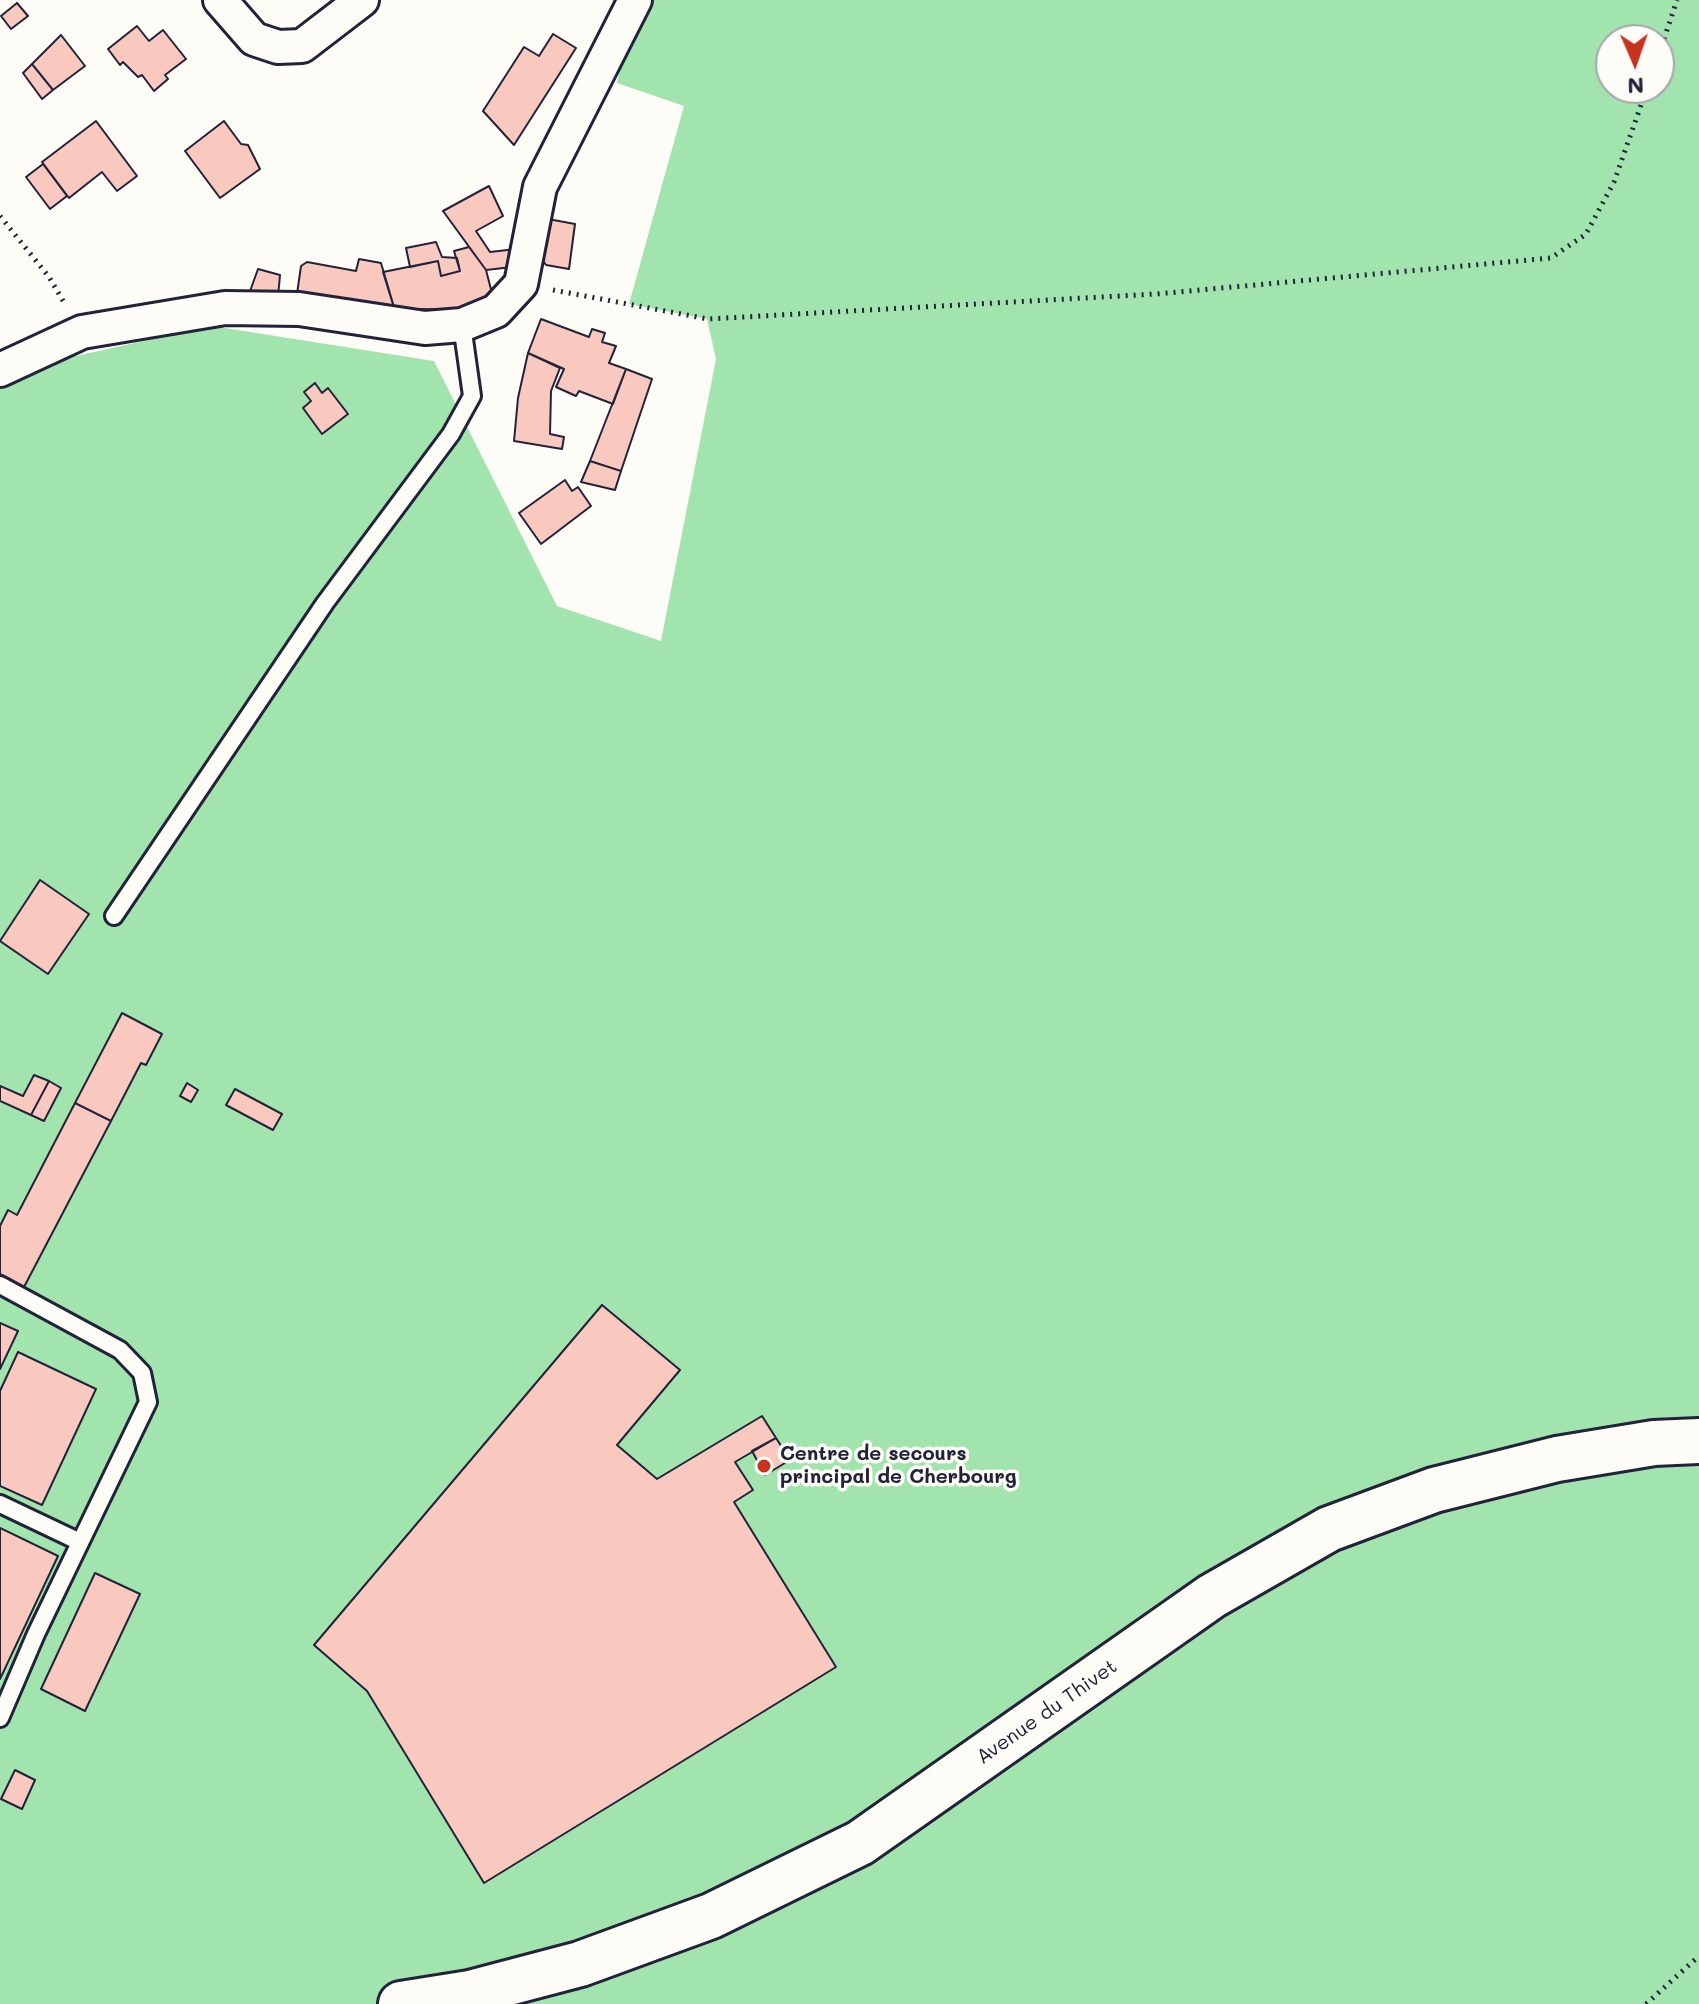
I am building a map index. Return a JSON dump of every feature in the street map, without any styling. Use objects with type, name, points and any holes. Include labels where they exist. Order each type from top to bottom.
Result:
[{"type":"main road","name":"Avenue du Thivet","points":[[401,2004],[470,1993],[580,1964],[711,1916],[860,1843],[1212,1596],[1329,1529],[1434,1490],[1557,1459],[1654,1443],[1699,1441]]},
{"type":"street","points":[[220,0],[254,39],[278,47],[302,46],[362,0]]},
{"type":"street","points":[[0,370],[82,332],[225,308],[299,309],[425,328],[462,325],[496,311],[521,284],[540,187],[635,0]]},
{"type":"lane","points":[[114,916],[325,603],[451,434],[472,396],[462,325]]},
{"type":"lane","points":[[0,1285],[120,1350],[142,1373],[148,1402],[0,1718]]},
{"type":"lane","points":[[0,1504],[80,1542]]},
{"type":"path","points":[[1669,24],[1677,0]]},
{"type":"path","points":[[521,284],[708,319],[1156,294],[1551,258],[1586,234],[1614,182],[1641,104]]},
{"type":"path","points":[[0,216],[49,277],[82,332]]},
{"type":"path","points":[[1646,2004],[1699,1956]]},
{"type":"green space","points":[[635,0],[1699,0],[1699,2004],[0,2004],[0,384],[44,363],[212,326],[434,361],[557,606],[661,641],[716,359],[707,319],[629,304],[684,106],[617,83]]},
{"type":"building","points":[[17,3],[28,16],[11,29],[1,16]]},
{"type":"building","points":[[137,26],[149,41],[163,30],[186,59],[165,75],[168,79],[154,91],[142,75],[138,77],[123,62],[120,65],[108,49]]},
{"type":"building","points":[[553,34],[576,48],[514,145],[483,111],[524,47],[539,56]]},
{"type":"building","points":[[61,35],[85,66],[53,90],[32,64]]},
{"type":"building","points":[[32,64],[53,90],[42,99],[23,73]]},
{"type":"building","points":[[96,121],[137,176],[117,191],[102,172],[69,198],[42,162]]},
{"type":"building","points":[[224,121],[241,144],[248,145],[260,169],[220,198],[185,151]]},
{"type":"building","points":[[43,164],[67,196],[50,209],[26,177]]},
{"type":"building","points":[[489,186],[503,216],[476,231],[490,252],[516,249],[512,267],[486,270],[443,211]]},
{"type":"building","points":[[548,219],[575,224],[569,269],[546,265],[541,258]]},
{"type":"building","points":[[436,242],[442,257],[457,258],[460,271],[441,276],[438,261],[410,267],[406,248]]},
{"type":"building","points":[[469,247],[486,270],[494,301],[455,310],[421,309],[421,318],[396,314],[383,272],[438,261],[441,276],[460,271],[454,251]]},
{"type":"building","points":[[359,259],[381,263],[396,314],[297,294],[301,266],[307,262],[356,271]]},
{"type":"building","points":[[258,269],[280,275],[278,297],[249,294]]},
{"type":"building","points":[[541,319],[589,337],[592,329],[605,333],[602,342],[616,346],[609,363],[626,369],[613,404],[579,391],[576,396],[556,387],[564,369],[528,353]]},
{"type":"building","points":[[528,353],[560,368],[551,391],[550,434],[564,437],[562,449],[514,441],[518,398]]},
{"type":"building","points":[[626,369],[652,379],[621,471],[590,461]]},
{"type":"building","points":[[315,383],[322,393],[328,388],[348,414],[322,434],[303,408],[311,401],[304,392]]},
{"type":"building","points":[[590,461],[621,471],[615,490],[581,482]]},
{"type":"building","points":[[565,480],[572,491],[578,487],[591,506],[541,544],[519,513]]},
{"type":"building","points":[[40,880],[89,914],[48,974],[0,941]]},
{"type":"building","points":[[122,1013],[162,1034],[146,1065],[141,1063],[111,1121],[75,1103]]},
{"type":"building","points":[[34,1075],[49,1081],[31,1115],[0,1101],[0,1086],[23,1096]]},
{"type":"building","points":[[49,1081],[61,1088],[44,1121],[31,1115]]},
{"type":"building","points":[[187,1083],[198,1090],[191,1102],[180,1096]]},
{"type":"building","points":[[235,1089],[282,1114],[273,1130],[226,1105]]},
{"type":"building","points":[[75,1103],[111,1121],[24,1287],[0,1274],[0,1226],[8,1210],[17,1215]]},
{"type":"building","points":[[602,1305],[680,1370],[617,1445],[657,1479],[762,1416],[776,1438],[735,1462],[753,1490],[734,1502],[836,1667],[484,1883],[367,1691],[314,1645]]},
{"type":"building","points":[[0,1323],[18,1331],[0,1369]]},
{"type":"building","points":[[18,1352],[96,1389],[42,1505],[0,1486],[0,1391]]},
{"type":"building","points":[[776,1438],[790,1460],[765,1475],[752,1451]]},
{"type":"building","points":[[0,1528],[58,1556],[0,1679]]},
{"type":"building","points":[[95,1573],[140,1594],[85,1711],[41,1689]]},
{"type":"building","points":[[15,1770],[35,1780],[22,1809],[1,1799]]},
{"type":"place","name":"Centre de secours principal de Cherbourg","points":[[764,1466]]}]
